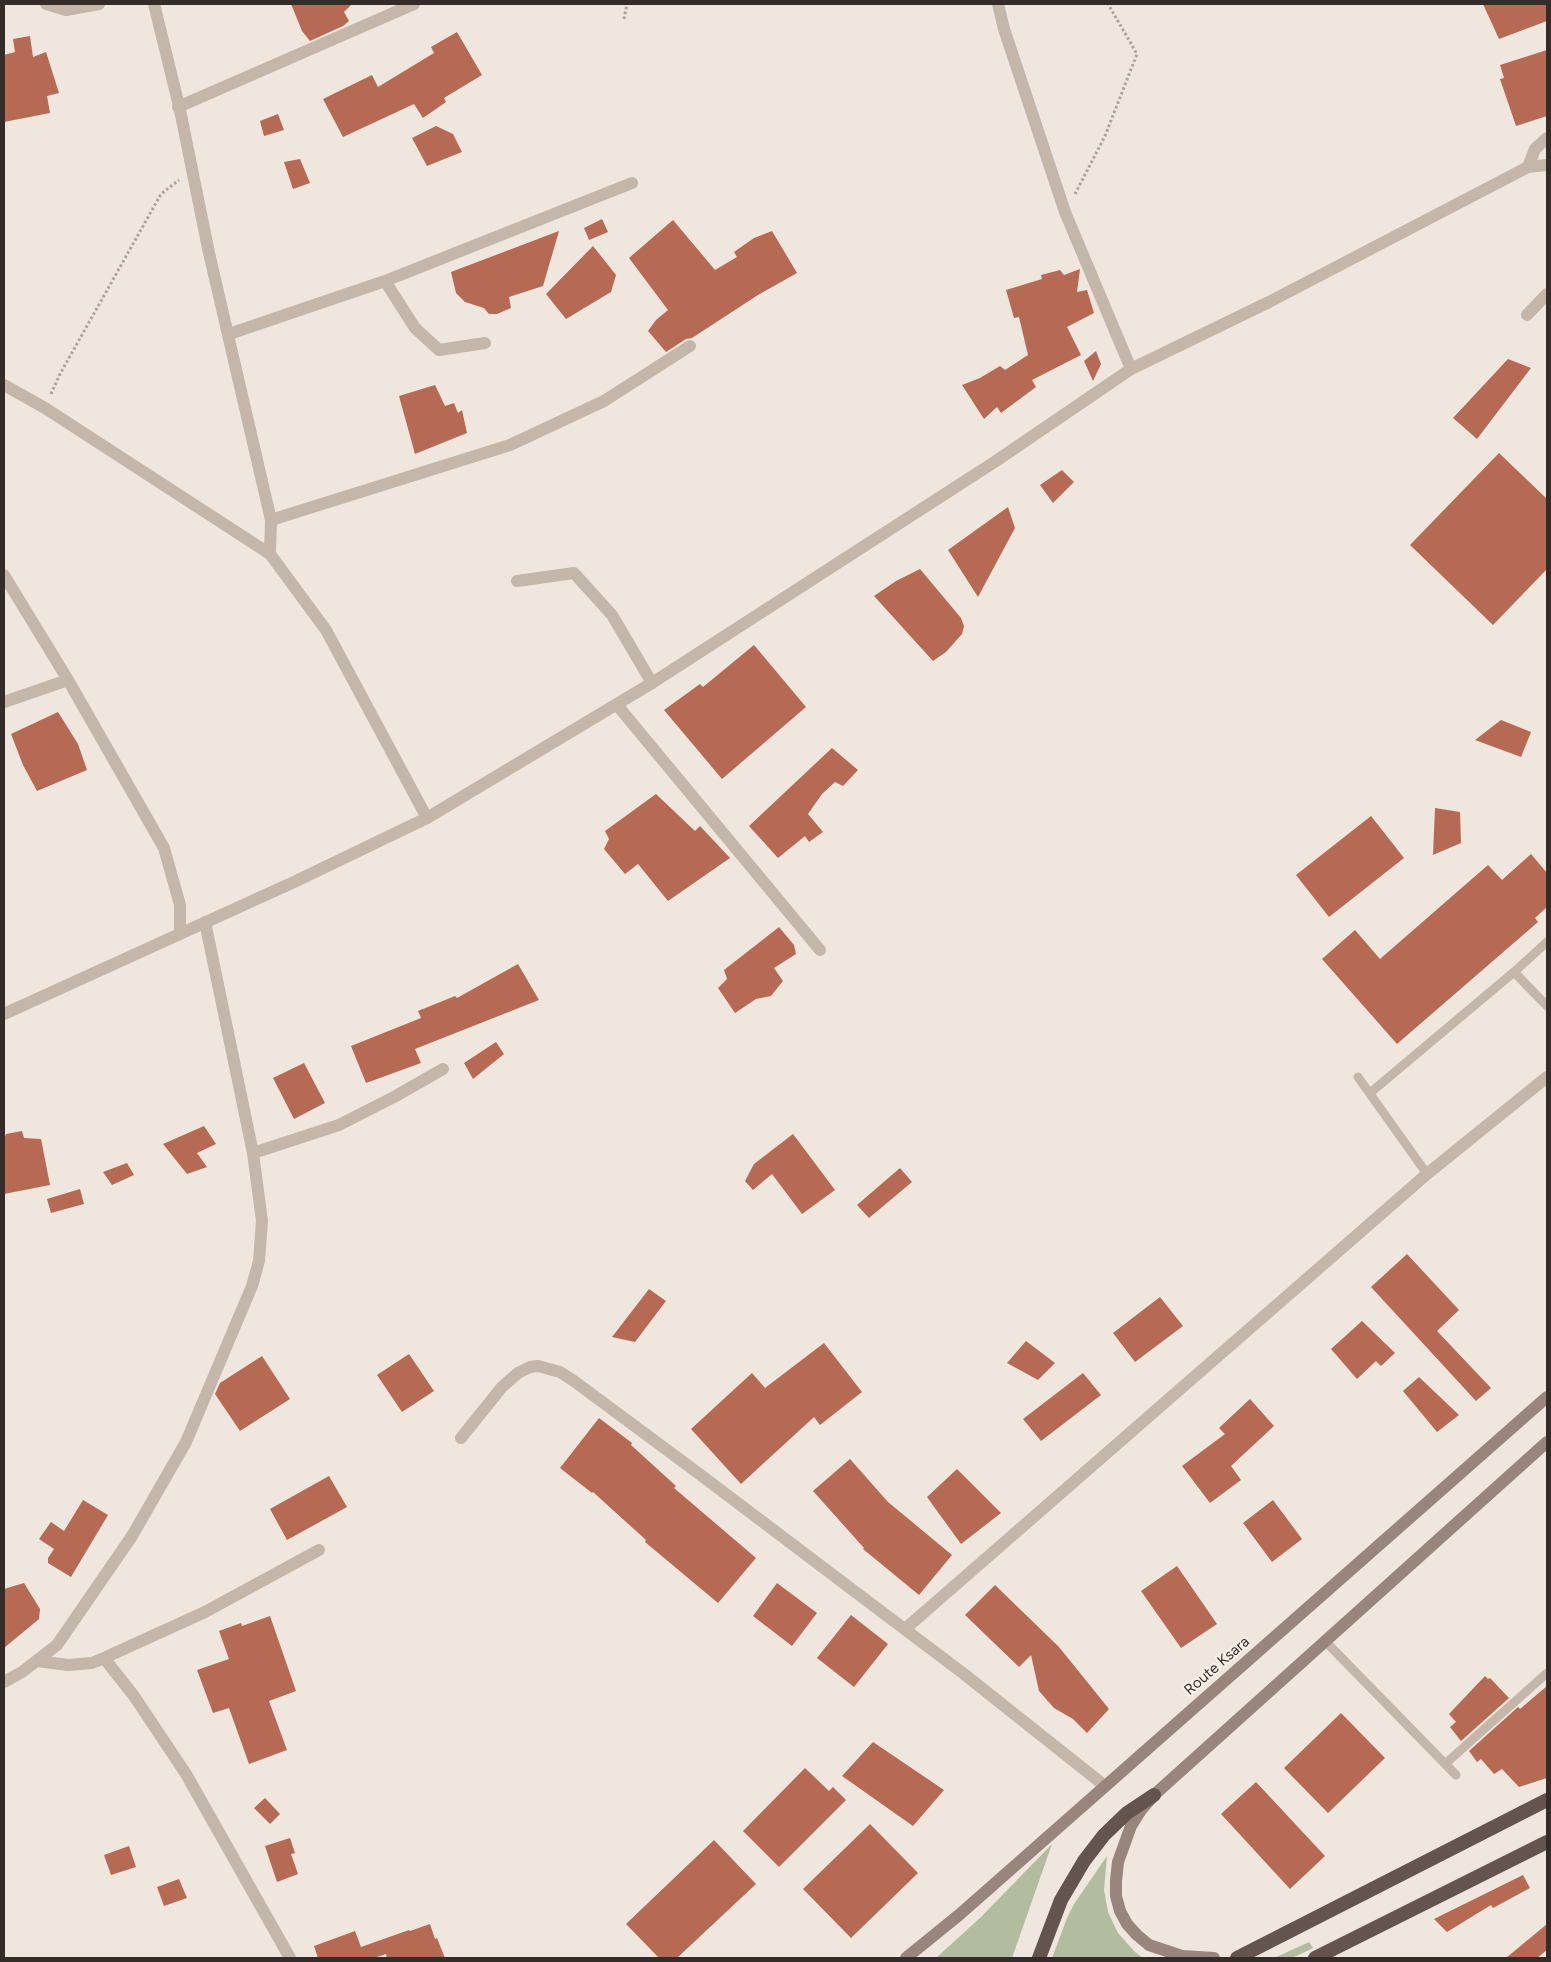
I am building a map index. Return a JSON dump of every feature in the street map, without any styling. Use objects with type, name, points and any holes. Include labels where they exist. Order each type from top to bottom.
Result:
[{"type":"highway","points":[[1039,1958],[1061,1900],[1084,1861],[1104,1836],[1127,1814],[1154,1796]]},
{"type":"highway","points":[[1237,1958],[1547,1800]]},
{"type":"highway","points":[[1315,1958],[1547,1842]]},
{"type":"main road","name":"Route Ksara","points":[[906,1958],[959,1915],[1547,1397]]},
{"type":"main road","points":[[1214,1958],[1182,1956],[1165,1952],[1149,1944],[1127,1924],[1120,1910],[1116,1896],[1116,1881],[1121,1853],[1131,1826],[1141,1810],[1154,1796],[1547,1442]]},
{"type":"street","points":[[46,4],[66,10],[99,4]]},
{"type":"street","points":[[154,4],[209,254],[271,520],[270,554]]},
{"type":"street","points":[[178,107],[414,4]]},
{"type":"street","points":[[998,4],[1004,29],[1065,212],[1131,369]]},
{"type":"street","points":[[1528,166],[1539,143],[1547,138]]},
{"type":"street","points":[[4,1014],[427,818],[652,683],[996,461],[1131,369],[1269,302],[1528,166],[1547,165]]},
{"type":"street","points":[[229,334],[385,281],[632,183]]},
{"type":"street","points":[[385,281],[415,328],[439,350],[485,343]]},
{"type":"street","points":[[1527,314],[1547,294]]},
{"type":"street","points":[[271,520],[510,445],[604,401],[690,346]]},
{"type":"street","points":[[4,385],[45,408],[270,554],[326,630],[427,818]]},
{"type":"street","points":[[517,581],[574,573],[612,615],[652,683]]},
{"type":"street","points":[[4,575],[68,680],[164,848],[180,905],[180,933]]},
{"type":"street","points":[[4,702],[68,680]]},
{"type":"street","points":[[617,705],[820,950]]},
{"type":"street","points":[[4,1682],[22,1672],[57,1645],[132,1536],[186,1442],[252,1286],[259,1261],[262,1221],[253,1153],[205,922]]},
{"type":"street","points":[[253,1153],[339,1125],[443,1069]]},
{"type":"street","points":[[905,1629],[1427,1174],[1547,1077]]},
{"type":"street","points":[[462,1438],[502,1387],[518,1373],[530,1367],[538,1366],[560,1372],[905,1629],[1105,1786]]},
{"type":"street","points":[[37,1661],[68,1665],[92,1663],[205,1612],[319,1550]]},
{"type":"street","points":[[104,1658],[134,1696],[186,1774],[290,1958]]},
{"type":"lane","points":[[1370,1093],[1547,942]]},
{"type":"lane","points":[[1514,972],[1547,1006]]},
{"type":"lane","points":[[1358,1077],[1427,1174]]},
{"type":"lane","points":[[1325,1642],[1456,1775]]},
{"type":"lane","points":[[1445,1764],[1547,1673]]},
{"type":"path","points":[[624,19],[626,4]]},
{"type":"path","points":[[1065,212],[1105,136],[1137,54],[1108,4]]},
{"type":"path","points":[[45,408],[60,374],[161,194],[192,171]]},
{"type":"green space","points":[[1052,1844],[1012,1958],[936,1958],[981,1917]]},
{"type":"green space","points":[[1107,1856],[1104,1890],[1108,1912],[1118,1933],[1143,1958],[1052,1958],[1074,1904]]},
{"type":"green space","points":[[1309,1942],[1313,1948],[1292,1958],[1274,1958]]},
{"type":"building","points":[[291,4],[352,4],[344,12],[349,21],[343,26],[310,41],[302,31]]},
{"type":"building","points":[[1483,4],[1547,4],[1547,21],[1499,39]]},
{"type":"building","points":[[457,32],[482,75],[444,98],[446,102],[423,118],[414,104],[343,137],[323,99],[372,75],[378,87],[434,53],[431,47]]},
{"type":"building","points":[[30,36],[33,57],[46,52],[59,93],[47,96],[50,113],[4,122],[4,55],[15,52],[13,39]]},
{"type":"building","points":[[1547,50],[1547,116],[1516,126],[1500,79],[1504,78],[1500,65]]},
{"type":"building","points":[[278,114],[284,130],[264,136],[260,121]]},
{"type":"building","points":[[436,126],[453,134],[462,152],[427,166],[412,138]]},
{"type":"building","points":[[300,159],[310,183],[293,189],[284,162]]},
{"type":"building","points":[[602,219],[608,232],[589,240],[584,228]]},
{"type":"building","points":[[673,220],[715,270],[737,257],[734,252],[754,238],[772,231],[797,273],[666,352],[648,331],[656,320],[668,310],[629,258]]},
{"type":"building","points":[[559,231],[543,286],[509,297],[511,308],[497,314],[489,314],[484,308],[465,302],[456,293],[451,272]]},
{"type":"building","points":[[593,246],[616,275],[611,292],[566,319],[546,294]]},
{"type":"building","points":[[1080,269],[1077,292],[1087,290],[1094,313],[1067,327],[1081,355],[1032,380],[1036,387],[1001,413],[997,407],[984,419],[962,385],[980,378],[1000,366],[1005,370],[1028,355],[1019,317],[1014,318],[1006,290],[1042,279],[1041,275],[1060,270],[1064,275]]},
{"type":"building","points":[[1096,351],[1101,364],[1093,381],[1084,361]]},
{"type":"building","points":[[1508,359],[1531,368],[1477,439],[1453,418]]},
{"type":"building","points":[[435,385],[445,406],[454,403],[458,413],[462,410],[467,433],[415,454],[399,396]]},
{"type":"building","points":[[1499,453],[1547,499],[1547,569],[1493,625],[1410,545]]},
{"type":"building","points":[[1062,470],[1074,482],[1053,503],[1040,485]]},
{"type":"building","points":[[1008,507],[1015,528],[978,597],[948,550]]},
{"type":"building","points":[[920,569],[961,618],[964,626],[962,634],[946,652],[933,661],[874,596],[896,581]]},
{"type":"building","points":[[754,645],[806,707],[722,779],[664,710],[700,684],[703,687]]},
{"type":"building","points":[[58,712],[78,744],[87,770],[37,791],[23,765],[11,734]]},
{"type":"building","points":[[1501,720],[1531,732],[1521,757],[1475,740]]},
{"type":"building","points":[[832,748],[858,770],[843,786],[835,782],[822,794],[808,814],[823,832],[809,842],[805,836],[778,858],[749,826]]},
{"type":"building","points":[[656,794],[695,831],[700,826],[730,858],[668,901],[638,864],[625,874],[604,849],[609,839],[605,831]]},
{"type":"building","points":[[1435,808],[1460,812],[1461,843],[1433,855]]},
{"type":"building","points":[[1371,816],[1404,858],[1329,917],[1296,875]]},
{"type":"building","points":[[1531,854],[1547,873],[1547,907],[1535,918],[1538,922],[1397,1044],[1322,959],[1355,930],[1380,959],[1488,865],[1502,880]]},
{"type":"building","points":[[779,927],[794,945],[796,954],[774,968],[783,981],[771,996],[756,999],[735,1013],[718,988],[727,979],[724,970]]},
{"type":"building","points":[[518,964],[539,1000],[415,1049],[421,1063],[366,1083],[351,1046],[421,1018],[418,1011],[455,996],[457,998]]},
{"type":"building","points":[[496,1042],[504,1054],[473,1079],[464,1063]]},
{"type":"building","points":[[304,1063],[325,1103],[294,1119],[273,1078]]},
{"type":"building","points":[[204,1126],[216,1144],[197,1153],[207,1167],[187,1174],[163,1144]]},
{"type":"building","points":[[22,1131],[24,1138],[41,1139],[50,1185],[4,1194],[4,1139],[6,1134]]},
{"type":"building","points":[[793,1134],[835,1190],[802,1214],[772,1174],[753,1190],[745,1181],[754,1164]]},
{"type":"building","points":[[127,1163],[134,1175],[112,1185],[103,1172]]},
{"type":"building","points":[[900,1168],[912,1182],[869,1218],[857,1205]]},
{"type":"building","points":[[80,1189],[84,1204],[51,1213],[47,1199]]},
{"type":"building","points":[[1407,1254],[1459,1310],[1437,1331],[1491,1388],[1476,1401],[1371,1287]]},
{"type":"building","points":[[649,1289],[666,1301],[635,1342],[612,1337]]},
{"type":"building","points":[[1160,1297],[1183,1326],[1135,1362],[1113,1333]]},
{"type":"building","points":[[1362,1321],[1395,1353],[1381,1366],[1376,1361],[1357,1379],[1331,1349]]},
{"type":"building","points":[[1026,1341],[1055,1363],[1038,1380],[1007,1363]]},
{"type":"building","points":[[824,1343],[862,1392],[820,1425],[814,1417],[741,1484],[691,1429],[752,1373],[765,1388]]},
{"type":"building","points":[[409,1354],[434,1391],[402,1412],[377,1375]]},
{"type":"building","points":[[262,1356],[290,1399],[240,1431],[215,1394],[220,1383]]},
{"type":"building","points":[[1083,1373],[1101,1395],[1041,1441],[1023,1419]]},
{"type":"building","points":[[1419,1377],[1459,1415],[1437,1432],[1403,1391]]},
{"type":"building","points":[[1250,1399],[1274,1426],[1231,1466],[1241,1480],[1210,1503],[1182,1466],[1225,1434],[1219,1428]]},
{"type":"building","points":[[599,1418],[632,1443],[631,1445],[676,1486],[674,1488],[756,1558],[718,1603],[645,1542],[646,1540],[593,1492],[560,1468]]},
{"type":"building","points":[[850,1459],[888,1502],[952,1555],[919,1595],[863,1549],[813,1491]]},
{"type":"building","points":[[957,1469],[1001,1513],[961,1544],[927,1497]]},
{"type":"building","points":[[329,1476],[347,1507],[287,1540],[270,1509]]},
{"type":"building","points":[[83,1500],[108,1515],[71,1577],[48,1563],[48,1558],[54,1549],[39,1539],[51,1522],[64,1531]]},
{"type":"building","points":[[1273,1500],[1302,1539],[1272,1562],[1243,1523]]},
{"type":"building","points":[[1177,1566],[1217,1624],[1181,1648],[1141,1591]]},
{"type":"building","points":[[24,1583],[40,1609],[39,1619],[4,1648],[4,1589]]},
{"type":"building","points":[[777,1583],[817,1613],[792,1646],[753,1616]]},
{"type":"building","points":[[995,1585],[1059,1647],[1109,1709],[1087,1733],[1073,1719],[1054,1708],[1039,1691],[1031,1655],[1019,1667],[965,1615]]},
{"type":"building","points":[[851,1615],[888,1644],[854,1687],[817,1658]]},
{"type":"building","points":[[270,1616],[296,1691],[269,1701],[287,1750],[249,1764],[229,1708],[213,1713],[197,1670],[229,1659],[219,1631],[241,1623],[242,1626]]},
{"type":"building","points":[[1485,1676],[1488,1679],[1490,1678],[1509,1698],[1461,1741],[1450,1727],[1456,1722],[1449,1714]]},
{"type":"building","points":[[1547,1686],[1547,1778],[1519,1787],[1502,1769],[1494,1774],[1481,1759],[1477,1762],[1469,1751],[1518,1707],[1520,1709]]},
{"type":"building","points":[[1341,1713],[1385,1758],[1328,1813],[1284,1768]]},
{"type":"building","points":[[873,1742],[944,1790],[913,1826],[842,1776]]},
{"type":"building","points":[[805,1768],[829,1791],[833,1787],[846,1800],[779,1867],[743,1831]]},
{"type":"building","points":[[1256,1782],[1325,1856],[1290,1889],[1221,1814]]},
{"type":"building","points":[[265,1798],[280,1814],[270,1824],[254,1808]]},
{"type":"building","points":[[870,1824],[918,1873],[851,1938],[803,1889]]},
{"type":"building","points":[[290,1838],[295,1853],[291,1854],[298,1874],[277,1882],[265,1846]]},
{"type":"building","points":[[714,1840],[756,1884],[677,1958],[659,1958],[626,1924]]},
{"type":"building","points":[[129,1846],[136,1867],[111,1875],[104,1855]]},
{"type":"building","points":[[1523,1875],[1530,1888],[1493,1908],[1491,1905],[1447,1932],[1434,1919]]},
{"type":"building","points":[[179,1879],[187,1898],[164,1906],[157,1887]]},
{"type":"building","points":[[430,1924],[445,1958],[387,1958],[386,1954],[374,1958],[318,1958],[314,1946],[355,1931],[361,1947]]},
{"type":"building","points":[[1547,1924],[1547,1950],[1537,1958],[1506,1958]]}]
